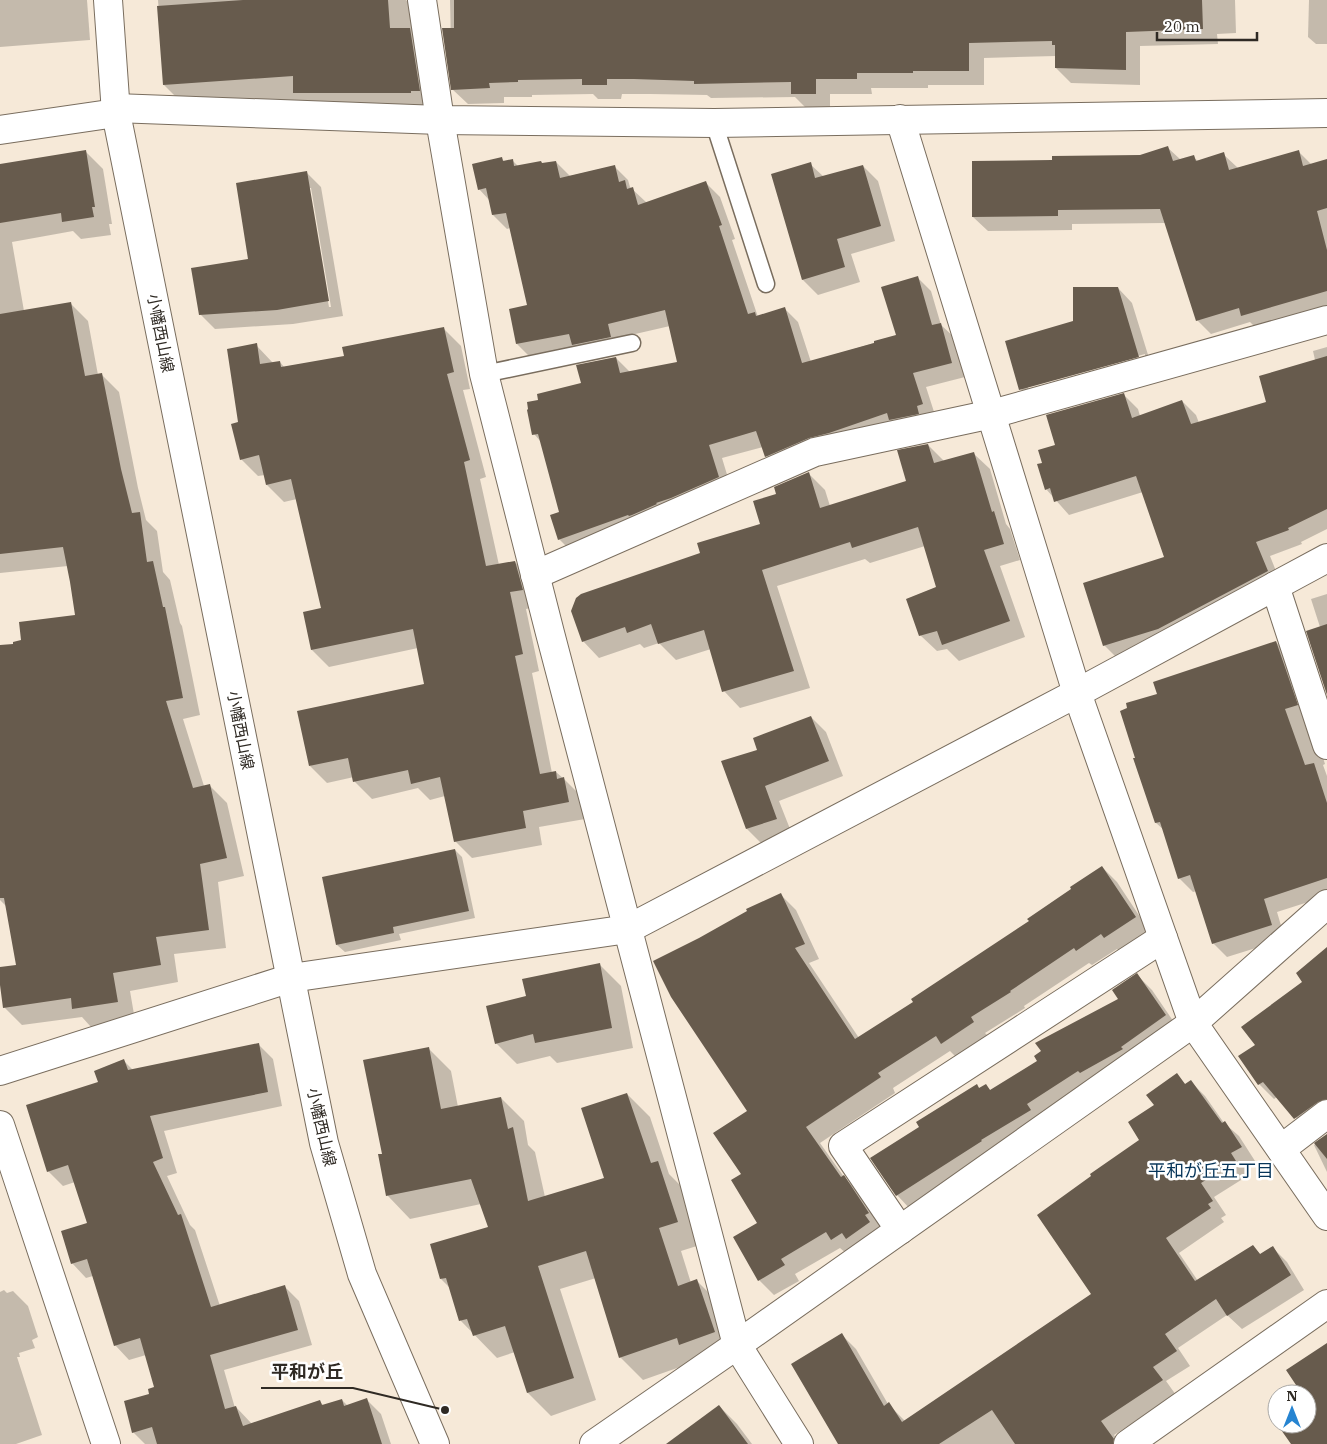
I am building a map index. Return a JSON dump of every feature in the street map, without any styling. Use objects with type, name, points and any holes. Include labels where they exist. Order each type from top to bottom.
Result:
[{"type":"street","name":"小幡西山線","points":[[108,0],[116,111],[324,1143],[362,1274],[435,1444]]},
{"type":"street","points":[[422,0],[440,120],[484,374],[535,575],[737,1345],[799,1444]]},
{"type":"street","points":[[0,130],[116,111],[440,120],[714,123],[1327,113]]},
{"type":"street","points":[[900,119],[1077,694],[1193,1023],[1327,1216]]},
{"type":"street","points":[[535,575],[815,452],[992,414],[1327,320]]},
{"type":"street","points":[[0,1071],[291,978],[628,929],[1077,694],[1327,558]]},
{"type":"street","points":[[1274,586],[1327,745]]},
{"type":"street","points":[[594,1444],[1193,1023],[1327,904]]},
{"type":"street","points":[[900,1230],[843,1146],[1164,938]]},
{"type":"street","points":[[1281,1149],[1327,1114]]},
{"type":"street","points":[[0,1125],[106,1444]]},
{"type":"street","points":[[1128,1444],[1327,1304]]},
{"type":"lane","points":[[714,123],[766,284]]},
{"type":"lane","points":[[484,374],[632,344]]},
{"type":"building","points":[[243,0],[388,0],[390,28],[410,28],[420,91],[411,91],[411,93],[293,93],[293,76],[163,85],[157,6]]},
{"type":"building","points":[[454,0],[1202,0],[1203,29],[1126,32],[1126,70],[1055,68],[1055,45],[1052,45],[1052,41],[969,43],[969,71],[857,73],[857,79],[816,79],[816,94],[791,94],[791,82],[694,84],[694,81],[634,79],[607,79],[607,85],[582,85],[582,79],[518,80],[518,82],[489,83],[490,88],[451,90],[442,28],[454,28]]},
{"type":"building","points":[[1168,146],[1173,161],[1194,155],[1196,161],[1224,152],[1229,170],[1299,150],[1303,166],[1327,159],[1327,208],[1317,211],[1327,250],[1327,291],[1241,316],[1239,308],[1196,321],[1160,209],[1058,210],[1058,216],[972,217],[972,161],[1052,160],[1052,156],[1140,155]]},
{"type":"building","points":[[86,150],[95,207],[92,207],[94,217],[62,222],[61,213],[0,223],[0,164]]},
{"type":"building","points":[[502,157],[503,161],[513,159],[514,166],[541,161],[542,163],[556,161],[560,178],[615,165],[619,182],[625,180],[627,189],[633,187],[638,205],[706,181],[722,225],[719,226],[748,314],[755,312],[756,316],[785,307],[802,363],[896,335],[881,287],[918,276],[932,325],[941,323],[952,363],[913,373],[923,404],[917,406],[919,414],[889,420],[887,413],[809,438],[765,457],[756,431],[709,445],[719,477],[632,515],[558,540],[550,515],[559,512],[538,434],[532,435],[527,402],[538,400],[537,394],[581,383],[576,365],[616,357],[620,373],[677,362],[665,310],[608,324],[611,337],[572,345],[569,334],[516,344],[509,309],[527,305],[506,213],[492,215],[486,188],[478,190],[472,164]]},
{"type":"building","points":[[811,162],[815,178],[863,165],[881,226],[837,239],[845,267],[802,280],[771,174]]},
{"type":"building","points":[[307,171],[329,301],[277,310],[199,315],[191,268],[248,259],[236,183]]},
{"type":"building","points":[[1073,287],[1118,287],[1139,357],[1019,390],[1005,341],[1073,321]]},
{"type":"building","points":[[71,302],[85,376],[102,373],[121,469],[132,513],[140,512],[147,562],[153,561],[163,607],[165,607],[183,698],[166,701],[193,788],[210,784],[227,858],[200,864],[209,930],[156,937],[161,965],[113,973],[118,1002],[72,1009],[71,998],[3,1008],[0,967],[16,965],[4,898],[0,898],[0,645],[13,644],[13,642],[21,640],[19,622],[75,615],[63,547],[0,554],[0,314]]},
{"type":"building","points":[[444,327],[454,372],[447,374],[470,460],[464,462],[486,566],[515,561],[523,590],[510,592],[523,654],[515,656],[540,774],[556,771],[557,779],[564,777],[569,802],[523,811],[526,828],[454,842],[440,777],[411,784],[408,770],[353,782],[348,758],[309,766],[297,711],[424,684],[413,629],[311,650],[303,612],[321,608],[291,479],[266,485],[259,455],[240,460],[231,424],[238,422],[227,349],[257,343],[260,364],[280,361],[281,367],[344,356],[342,347]]},
{"type":"building","points":[[1327,356],[1327,509],[1288,528],[1289,530],[1256,542],[1268,571],[1158,629],[1103,646],[1083,583],[1164,557],[1136,476],[1054,502],[1050,488],[1045,490],[1037,464],[1042,463],[1038,450],[1055,445],[1046,415],[1124,393],[1132,418],[1182,400],[1191,424],[1266,402],[1259,376]]},
{"type":"building","points":[[928,444],[934,463],[974,452],[1004,544],[984,550],[1010,621],[942,645],[937,631],[919,636],[906,599],[936,587],[918,527],[852,548],[850,542],[762,570],[794,671],[722,692],[704,630],[658,644],[651,624],[627,633],[625,627],[582,642],[571,611],[576,598],[581,594],[700,553],[697,543],[760,524],[753,501],[776,494],[774,487],[809,472],[820,508],[906,481],[897,450]]},
{"type":"building","points":[[1327,624],[1327,695],[1306,631]]},
{"type":"building","points":[[1276,641],[1298,705],[1285,709],[1305,765],[1314,763],[1327,803],[1327,878],[1264,899],[1272,925],[1212,944],[1190,875],[1178,879],[1160,822],[1155,823],[1133,758],[1135,758],[1120,711],[1127,708],[1126,703],[1157,694],[1153,682]]},
{"type":"building","points":[[811,716],[829,761],[765,786],[777,819],[746,829],[721,761],[757,750],[753,738]]},
{"type":"building","points":[[455,849],[469,911],[393,927],[394,933],[336,945],[322,877]]},
{"type":"building","points":[[1102,866],[1136,917],[1104,938],[1101,934],[1076,951],[1074,948],[971,1017],[974,1022],[941,1044],[936,1036],[878,1073],[881,1077],[806,1127],[841,1177],[844,1175],[869,1213],[865,1215],[870,1222],[846,1239],[842,1233],[831,1240],[826,1232],[781,1259],[785,1265],[758,1281],[733,1237],[757,1223],[731,1180],[741,1174],[713,1133],[747,1111],[671,997],[653,961],[699,938],[747,911],[746,909],[781,893],[805,944],[795,948],[855,1039],[913,1002],[911,999],[1029,921],[1027,919]]},
{"type":"building","points":[[1327,947],[1327,1099],[1318,1102],[1294,1119],[1263,1082],[1258,1085],[1238,1056],[1255,1045],[1241,1027],[1302,982],[1296,973]]},
{"type":"building","points":[[600,963],[612,1028],[535,1043],[533,1034],[495,1044],[486,1006],[526,996],[522,979]]},
{"type":"building","points":[[1137,973],[1166,1015],[1121,1047],[1123,1049],[1080,1073],[1078,1071],[1027,1104],[1031,1110],[981,1140],[896,1196],[870,1158],[919,1127],[916,1122],[977,1084],[979,1088],[986,1084],[990,1090],[1037,1061],[1034,1056],[1041,1051],[1035,1043],[1118,999],[1112,990]]},
{"type":"building","points":[[259,1043],[268,1092],[150,1116],[163,1158],[153,1162],[178,1215],[181,1214],[211,1307],[285,1285],[298,1330],[210,1355],[225,1409],[236,1406],[243,1426],[320,1400],[322,1405],[342,1399],[344,1406],[367,1398],[382,1444],[157,1444],[152,1427],[132,1433],[124,1401],[149,1394],[148,1389],[154,1387],[140,1338],[114,1346],[87,1259],[71,1264],[61,1231],[87,1223],[68,1165],[47,1172],[26,1105],[98,1082],[94,1071],[124,1059],[128,1070]]},
{"type":"building","points":[[429,1047],[441,1109],[501,1097],[508,1129],[513,1127],[528,1201],[604,1178],[581,1108],[627,1093],[651,1163],[658,1161],[678,1222],[659,1228],[678,1286],[697,1279],[715,1332],[679,1345],[677,1338],[619,1358],[586,1251],[538,1266],[574,1378],[527,1393],[505,1326],[473,1336],[467,1319],[459,1321],[446,1278],[440,1279],[430,1244],[488,1227],[471,1179],[386,1196],[378,1154],[382,1154],[363,1060]]},
{"type":"building","points":[[1177,1073],[1185,1084],[1191,1080],[1222,1123],[1225,1121],[1242,1147],[1231,1153],[1236,1161],[1201,1183],[1213,1201],[1208,1204],[1211,1208],[1166,1238],[1195,1281],[1253,1245],[1260,1254],[1273,1246],[1291,1275],[1227,1316],[1216,1299],[1165,1334],[1177,1351],[1153,1367],[1163,1380],[1101,1421],[1114,1439],[1113,1444],[1015,1444],[992,1410],[939,1444],[838,1444],[791,1364],[842,1333],[884,1406],[889,1402],[902,1422],[1091,1294],[1037,1215],[1091,1176],[1090,1174],[1139,1140],[1128,1122],[1154,1105],[1146,1095]]},
{"type":"building","points":[[1327,1134],[1327,1159],[1314,1143]]},
{"type":"building","points":[[1327,1343],[1327,1444],[1291,1444],[1284,1434],[1317,1434],[1317,1384],[1295,1384],[1286,1370]]},
{"type":"building","points":[[719,1405],[748,1444],[666,1444]]},
{"type":"place","name":"平和が丘","points":[[445,1410]]},
{"type":"district","name":"平和が丘五丁目","points":[[1211,1171]]}]
